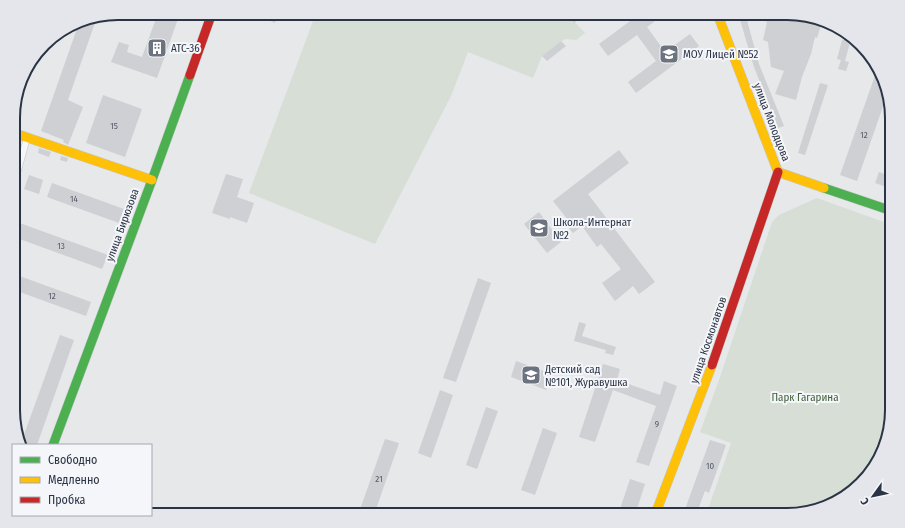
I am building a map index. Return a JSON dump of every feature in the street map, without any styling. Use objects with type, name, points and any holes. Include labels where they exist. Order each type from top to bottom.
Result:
[{"type":"street","name":"улица Бирюзова","points":[[53,444],[152,180],[209,20]]},
{"type":"street","name":"улица Молодцова","points":[[721,20],[778,172],[885,209]]},
{"type":"street","points":[[20,136],[152,180]]},
{"type":"street","points":[[20,163],[27,138]]},
{"type":"street","name":"улица Космонавтов","points":[[658,508],[704,388],[778,172]]},
{"type":"green space","points":[[313,20],[573,20],[585,33],[576,40],[566,39],[561,41],[542,56],[533,78],[468,52],[451,96],[375,244],[249,193]]},
{"type":"green space","name":"Парк Гагарина","points":[[817,198],[885,222],[885,417],[883,429],[875,454],[865,470],[859,476],[853,476],[853,482],[847,488],[831,498],[819,503],[794,508],[708,508],[731,443],[700,432],[772,222],[779,215]]},
{"type":"building","name":"АТС-36","points":[[155,20],[178,20],[157,78],[111,62],[119,42],[129,45],[127,52],[142,57]]},
{"type":"building","points":[[268,20],[276,20],[275,23]]},
{"type":"building","name":"МОУ Лицей №52","points":[[632,20],[656,20],[647,27],[665,52],[690,34],[699,46],[636,93],[628,82],[656,61],[637,35],[608,56],[599,44]]},
{"type":"building","points":[[740,20],[747,20],[759,64],[784,126],[778,128],[754,67]]},
{"type":"building","points":[[761,20],[800,21],[821,26],[817,38],[815,37],[796,100],[775,94],[784,71],[771,67],[768,42],[763,40],[767,22]]},
{"type":"building","points":[[95,23],[68,100],[83,107],[68,145],[63,142],[64,140],[41,131],[77,28]]},
{"type":"building","points":[[844,38],[850,43],[845,61],[849,62],[846,71],[838,69],[841,60],[837,59],[842,40]]},
{"type":"building","points":[[561,41],[566,46],[547,61],[542,56]]},
{"type":"building","points":[[875,75],[880,86],[884,104],[857,181],[840,175]]},
{"type":"building","points":[[820,83],[828,85],[805,155],[798,153]]},
{"type":"building","points":[[103,95],[142,109],[125,157],[86,143]]},
{"type":"building","points":[[39,148],[51,152],[49,157],[38,153]]},
{"type":"building","name":"Школа-Интернат №2","points":[[619,150],[629,163],[588,194],[655,282],[639,294],[633,286],[615,301],[602,283],[621,269],[601,244],[597,247],[582,226],[573,233],[564,222],[568,220],[553,201]]},
{"type":"building","points":[[61,156],[68,158],[67,162],[60,160]]},
{"type":"building","points":[[879,172],[885,174],[885,187],[875,183]]},
{"type":"building","points":[[226,174],[243,179],[237,197],[254,203],[247,223],[212,213]]},
{"type":"building","points":[[29,175],[43,180],[39,194],[24,189]]},
{"type":"building","points":[[52,183],[124,209],[119,223],[47,197]]},
{"type":"building","points":[[539,212],[561,242],[547,253],[524,224]]},
{"type":"building","points":[[20,223],[108,255],[102,269],[20,239]]},
{"type":"building","points":[[20,276],[91,302],[86,316],[20,292]]},
{"type":"building","points":[[478,278],[491,283],[456,382],[443,378]]},
{"type":"building","points":[[579,322],[586,324],[582,336],[616,347],[613,355],[605,353],[606,350],[574,341]]},
{"type":"building","points":[[60,335],[74,340],[37,444],[26,444],[23,437]]},
{"type":"building","name":"Детский сад №101, Журавушка","points":[[516,361],[552,374],[546,390],[511,377]]},
{"type":"building","points":[[603,364],[620,369],[617,380],[660,395],[664,381],[677,386],[649,466],[636,462],[656,406],[613,390],[595,442],[579,437]]},
{"type":"building","points":[[440,390],[453,395],[431,458],[418,453]]},
{"type":"building","points":[[486,407],[498,411],[477,469],[466,465]]},
{"type":"building","points":[[543,428],[557,433],[535,495],[521,490]]},
{"type":"building","points":[[385,439],[399,443],[376,508],[360,508]]},
{"type":"building","points":[[710,440],[726,445],[709,493],[705,491],[699,508],[686,508]]},
{"type":"building","points":[[630,479],[645,484],[637,508],[620,508]]},
{"type":"traffic: fast","points":[[53,444],[190,75]]},
{"type":"traffic: fast","points":[[824,188],[885,209]]},
{"type":"traffic: slow","points":[[720,20],[778,172],[824,188]]},
{"type":"traffic: slow","points":[[20,135],[152,180]]},
{"type":"traffic: slow","points":[[658,508],[712,365]]},
{"type":"traffic: jam","points":[[190,75],[210,20]]},
{"type":"traffic: jam","points":[[712,365],[778,172]]},
{"type":"place","name":"АТС-36","points":[[157,48]]},
{"type":"place","name":"МОУ Лицей №52","points":[[669,54]]},
{"type":"place","name":"Школа-Интернат №2","points":[[539,228]]},
{"type":"place","name":"Детский сад №101, Журавушка","points":[[531,375]]}]
